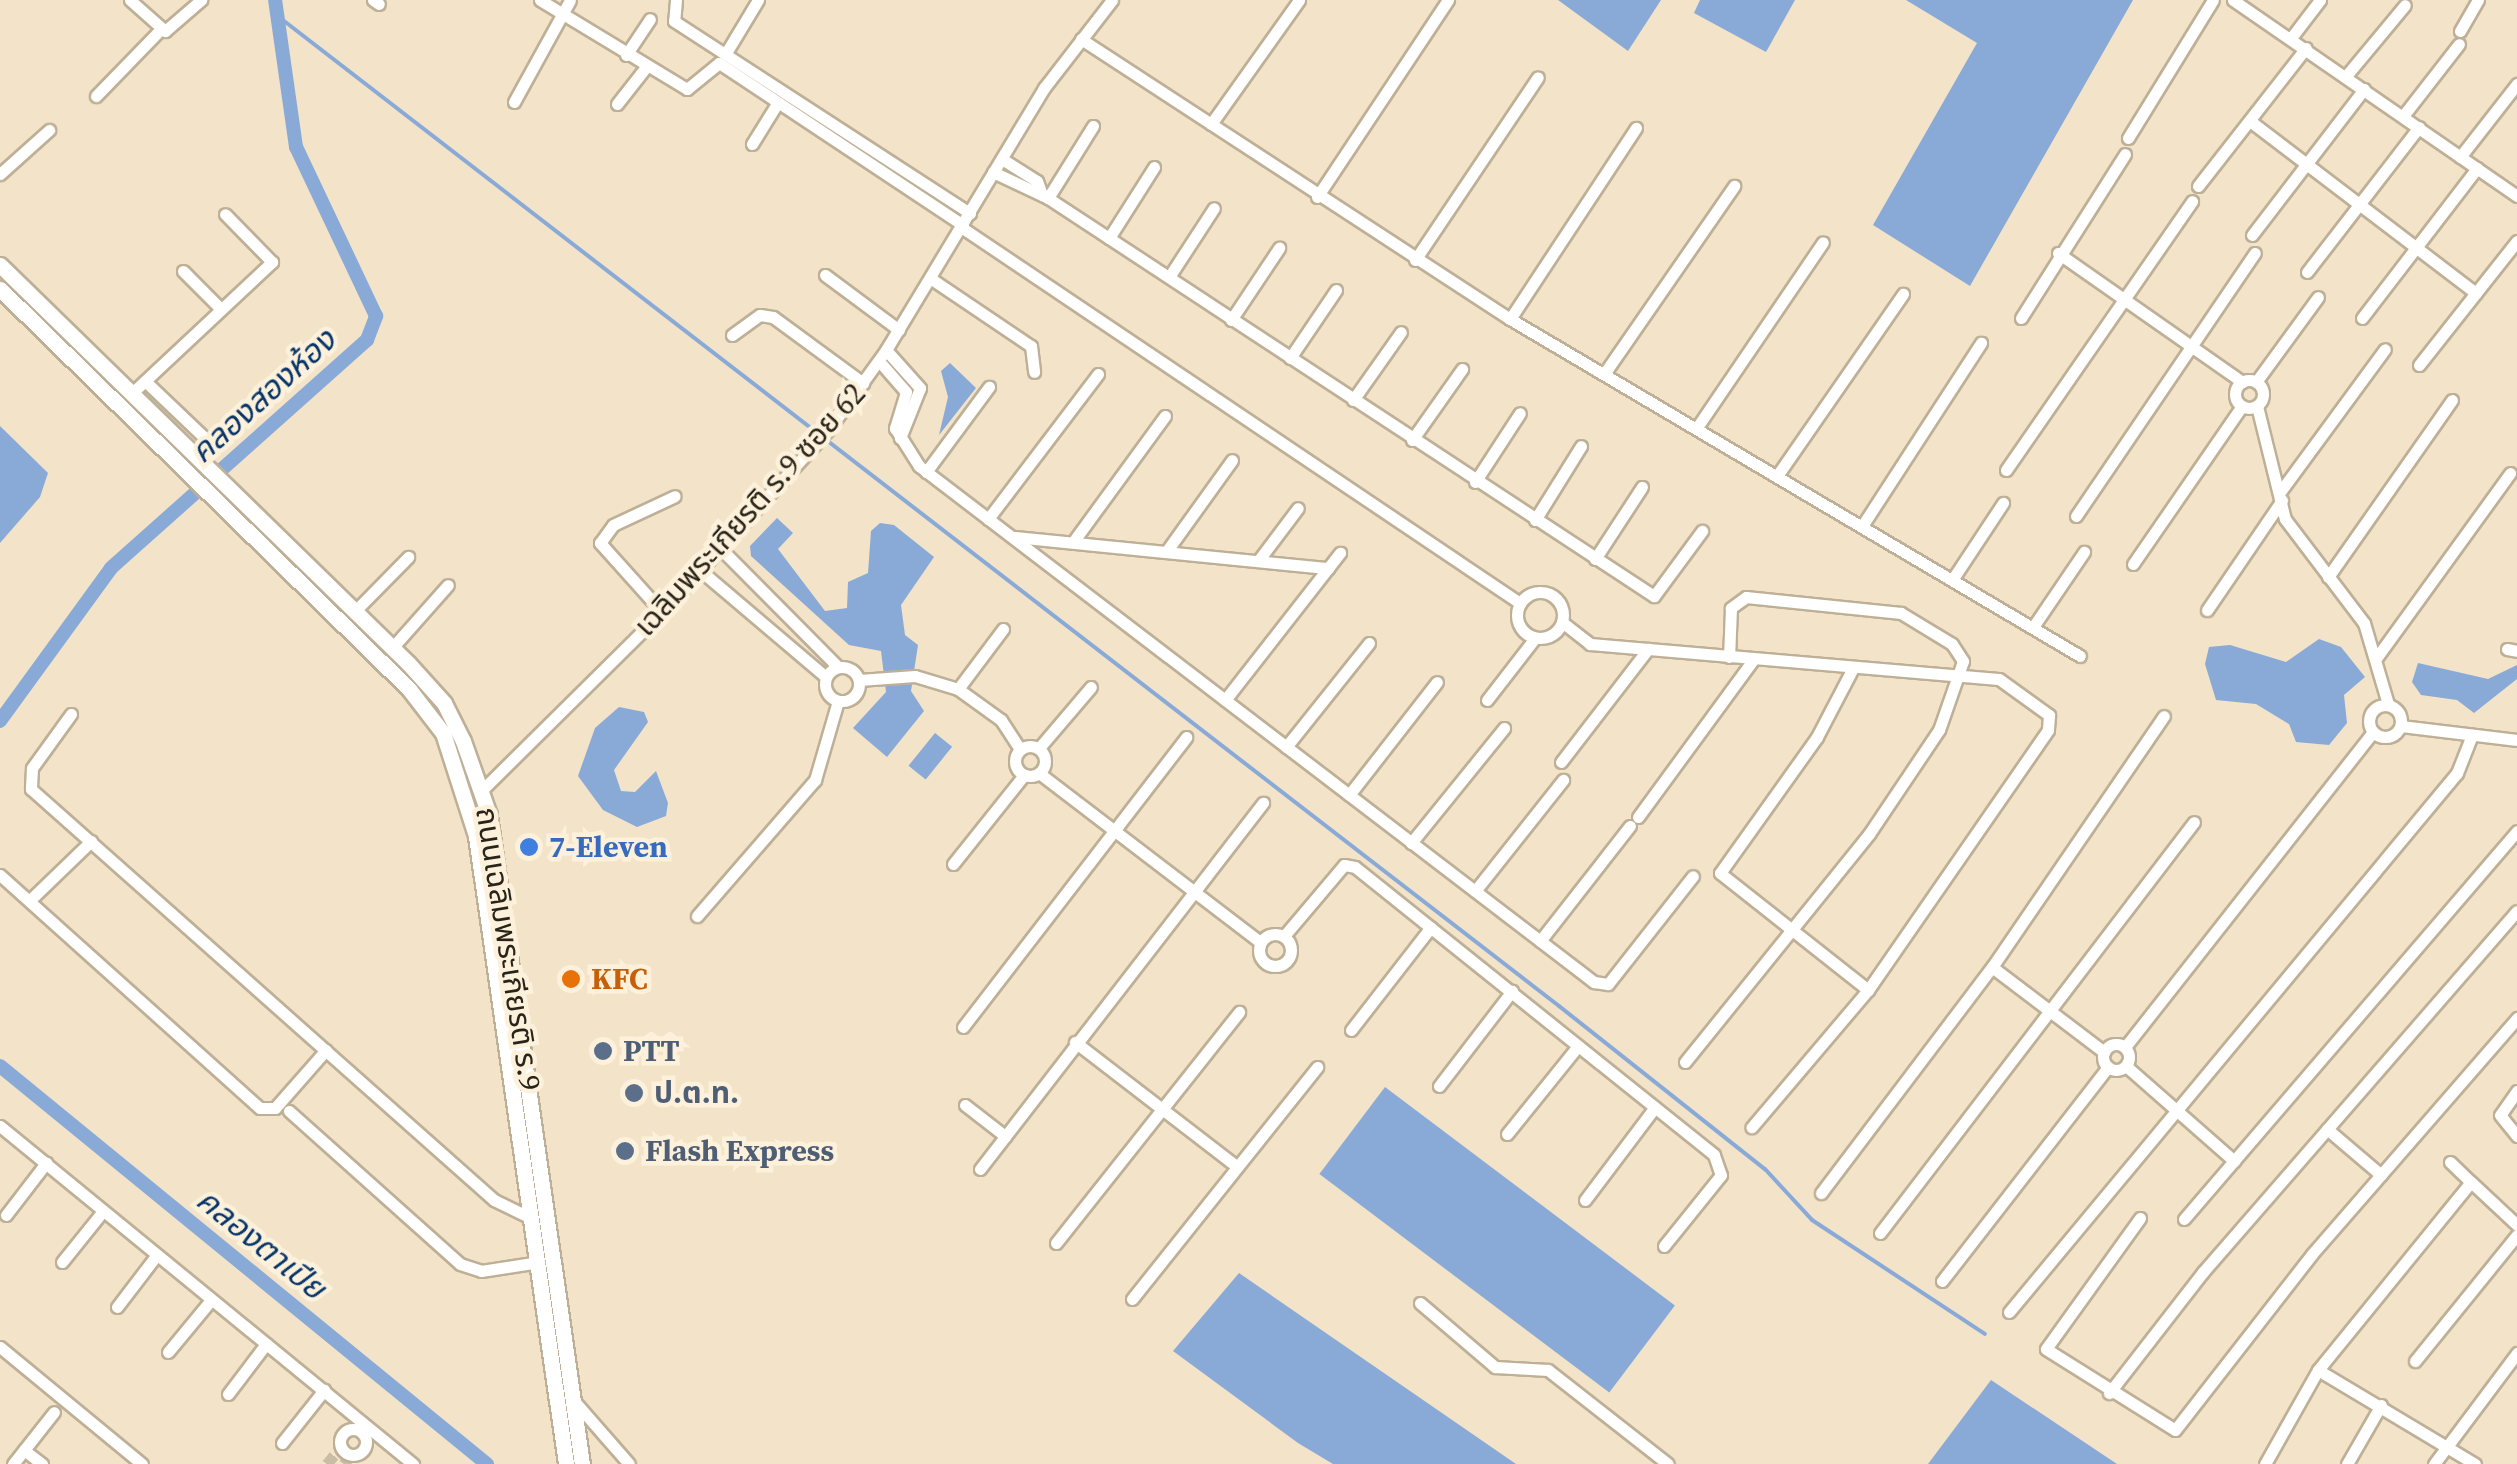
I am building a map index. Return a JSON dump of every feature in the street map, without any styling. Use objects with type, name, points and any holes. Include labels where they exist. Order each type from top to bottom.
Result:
[{"type":"main road","name":"ถนนเฉลิมพระเกียรติ ร.9","points":[[0,264],[139,387],[155,430],[263,546],[409,688],[443,733],[476,795],[566,1464]]},
{"type":"main road","name":"ถนนเฉลิมพระเกียรติ ร.9","points":[[0,289],[275,533],[444,703],[476,795],[582,1464]]},
{"type":"street","points":[[130,0],[166,30]]},
{"type":"street","points":[[96,96],[201,0]]},
{"type":"street","points":[[540,0],[646,67],[692,89],[719,63],[965,222]]},
{"type":"street","points":[[514,102],[570,0]]},
{"type":"street","points":[[676,0],[674,20],[1520,604]]},
{"type":"street","points":[[726,53],[758,0]]},
{"type":"street","name":"เฉลิมพระเกียรติ ร.9 ซอย 62","points":[[476,795],[662,612],[829,429],[883,355],[1002,159],[1081,39],[1112,0]]},
{"type":"street","points":[[1211,124],[1300,0]]},
{"type":"street","points":[[1317,197],[1448,0]]},
{"type":"street","points":[[2128,138],[2212,0]]},
{"type":"street","points":[[2232,0],[2517,196]]},
{"type":"street","points":[[2291,38],[2320,0]]},
{"type":"street","points":[[2403,116],[2460,38],[2478,0]]},
{"type":"street","points":[[2346,76],[2405,5]]},
{"type":"street","points":[[626,55],[650,18]]},
{"type":"street","points":[[1081,39],[1317,197],[1510,319],[1864,523],[2080,656]]},
{"type":"street","points":[[2198,186],[2306,48]]},
{"type":"street","points":[[617,104],[646,67]]},
{"type":"street","points":[[1415,260],[1538,77]]},
{"type":"street","points":[[2460,156],[2517,84]]},
{"type":"street","points":[[2252,236],[2364,89]]},
{"type":"street","points":[[752,144],[778,102]]},
{"type":"street","points":[[2250,121],[2476,294]]},
{"type":"street","points":[[1045,196],[1093,126]]},
{"type":"street","points":[[2306,272],[2419,127]]},
{"type":"street","points":[[1510,319],[1636,128]]},
{"type":"street","points":[[0,174],[49,130]]},
{"type":"street","points":[[2021,318],[2058,253],[2125,154]]},
{"type":"street","points":[[1002,159],[1037,182],[1045,196]]},
{"type":"street","points":[[1109,238],[1154,167]]},
{"type":"street","points":[[2362,318],[2478,168]]},
{"type":"street","points":[[994,172],[1045,196],[1476,482],[1658,596],[1702,530]]},
{"type":"street","points":[[1604,374],[1734,186]]},
{"type":"street","points":[[2006,470],[2192,200]]},
{"type":"street","points":[[1169,277],[1214,208]]},
{"type":"street","points":[[206,439],[139,387],[272,262],[224,214]]},
{"type":"street","points":[[2420,364],[2517,241]]},
{"type":"street","points":[[1698,426],[1823,242]]},
{"type":"street","points":[[1230,320],[1280,248]]},
{"type":"street","points":[[2058,253],[2127,296],[2242,382],[2256,382]]},
{"type":"street","points":[[2076,516],[2189,341],[2255,253]]},
{"type":"street","points":[[183,271],[220,308]]},
{"type":"street","points":[[824,274],[898,330]]},
{"type":"street","points":[[930,278],[1031,346],[1034,372]]},
{"type":"street","points":[[1290,358],[1336,290]]},
{"type":"street","points":[[1778,473],[1903,294]]},
{"type":"street","points":[[2318,297],[2256,382],[2257,406],[2300,549],[2364,623],[2388,704],[2401,726]]},
{"type":"street","points":[[732,335],[760,316],[773,317],[863,383]]},
{"type":"street","points":[[1353,400],[1401,332]]},
{"type":"street","points":[[1864,523],[1981,342]]},
{"type":"street","points":[[2207,610],[2281,496],[2386,349]]},
{"type":"street","points":[[883,355],[920,388],[900,438],[926,472],[1594,982],[1608,984],[1692,876]]},
{"type":"street","points":[[1412,440],[1462,369]]},
{"type":"street","points":[[988,519],[1098,374]]},
{"type":"street","points":[[2242,382],[2235,394],[2242,406]]},
{"type":"street","points":[[926,472],[989,387]]},
{"type":"street","points":[[2328,577],[2452,400]]},
{"type":"street","points":[[2242,406],[2257,406]]},
{"type":"street","points":[[2134,564],[2242,406]]},
{"type":"street","points":[[1476,482],[1520,413]]},
{"type":"street","points":[[1073,542],[1165,416]]},
{"type":"street","points":[[1535,520],[1582,446]]},
{"type":"street","points":[[1166,552],[1232,460]]},
{"type":"street","points":[[2377,657],[2510,474]]},
{"type":"street","points":[[1595,559],[1642,486]]},
{"type":"street","points":[[662,612],[600,543],[613,524],[675,496]]},
{"type":"street","points":[[1954,577],[2002,502]]},
{"type":"street","points":[[1258,561],[1298,508]]},
{"type":"street","points":[[1015,537],[1328,568]]},
{"type":"street","points":[[721,549],[783,616],[838,667],[859,680],[884,675],[915,676],[958,689],[1001,720],[1020,750]]},
{"type":"street","points":[[1225,700],[1340,552]]},
{"type":"street","points":[[2033,627],[2084,552]]},
{"type":"street","points":[[355,611],[408,556]]},
{"type":"street","points":[[701,571],[736,606],[774,628],[826,677],[828,694],[838,701],[854,697],[859,680]]},
{"type":"street","points":[[392,648],[448,585]]},
{"type":"street","points":[[1520,604],[1538,592],[1553,596],[1562,622],[1590,644],[1962,677],[2013,687],[2045,708],[2048,730],[1868,990],[1752,1126]]},
{"type":"street","points":[[1685,1062],[1792,934],[1939,730],[1962,677],[1952,644],[1901,613],[1746,597],[1731,608],[1729,657]]},
{"type":"street","points":[[1520,604],[1519,624],[1535,638]]},
{"type":"street","points":[[774,628],[783,616]]},
{"type":"street","points":[[1487,700],[1535,638],[1562,622]]},
{"type":"street","points":[[958,689],[1003,629]]},
{"type":"street","points":[[1286,747],[1369,643]]},
{"type":"street","points":[[1562,762],[1648,649]]},
{"type":"street","points":[[1540,941],[1634,822],[1753,660]]},
{"type":"street","points":[[826,677],[838,667]]},
{"type":"street","points":[[1853,668],[1818,738],[1720,872],[1792,934],[1868,990]]},
{"type":"street","points":[[1348,795],[1438,682]]},
{"type":"street","points":[[1020,750],[1039,748],[1091,687]]},
{"type":"street","points":[[697,916],[815,780],[838,701]]},
{"type":"street","points":[[2104,1052],[2125,1047],[2373,732],[2372,710],[2388,704]]},
{"type":"street","points":[[70,714],[29,778],[31,790],[494,1200],[532,1220]]},
{"type":"street","points":[[1821,1193],[1992,967],[2164,716]]},
{"type":"street","points":[[2373,732],[2388,737],[2401,726],[2517,740]]},
{"type":"street","points":[[1411,842],[1504,728]]},
{"type":"street","points":[[2009,1312],[2457,773],[2472,735]]},
{"type":"street","points":[[963,1027],[1186,736]]},
{"type":"street","points":[[1039,748],[1045,759],[1039,773]]},
{"type":"street","points":[[1020,750],[1015,761],[1024,775]]},
{"type":"street","points":[[954,864],[1024,775],[1039,773],[1260,942],[1262,960],[1278,966],[1291,953],[1284,936]]},
{"type":"street","points":[[1475,892],[1563,780]]},
{"type":"street","points":[[980,1168],[1263,803]]},
{"type":"street","points":[[1880,1232],[2053,1012],[2194,822]]},
{"type":"street","points":[[2184,1219],[2517,831]]},
{"type":"street","points":[[30,900],[91,841]]},
{"type":"street","points":[[1260,942],[1284,936],[1349,864],[1656,1107],[1723,1168],[1664,1246]]},
{"type":"street","points":[[0,875],[260,1108],[276,1108],[326,1050]]},
{"type":"street","points":[[2108,1393],[2326,1129],[2517,912]]},
{"type":"street","points":[[1351,1030],[1431,927]]},
{"type":"street","points":[[1992,967],[2104,1052],[2108,1067]]},
{"type":"street","points":[[1439,1086],[1512,991]]},
{"type":"street","points":[[1056,1243],[1240,1012]]},
{"type":"street","points":[[2140,1218],[2047,1342],[2048,1354],[2161,1428],[2180,1428],[2272,1303],[2517,1018]]},
{"type":"street","points":[[1075,1042],[1236,1166]]},
{"type":"street","points":[[1507,1134],[1578,1046]]},
{"type":"street","points":[[2125,1047],[2126,1066]]},
{"type":"street","points":[[1942,1282],[2108,1067],[2126,1066],[2234,1162]]},
{"type":"street","points":[[1132,1299],[1317,1067]]},
{"type":"street","points":[[2517,1091],[2500,1115],[2517,1136]]},
{"type":"street","points":[[965,1105],[1005,1136]]},
{"type":"street","points":[[1585,1200],[1656,1107]]},
{"type":"street","points":[[289,1111],[460,1264],[481,1272],[539,1262]]},
{"type":"street","points":[[0,1126],[324,1390],[364,1428],[413,1464]]},
{"type":"street","points":[[2326,1129],[2381,1176]]},
{"type":"street","points":[[2450,1162],[2517,1225]]},
{"type":"street","points":[[6,1215],[46,1163]]},
{"type":"street","points":[[2265,1464],[2318,1370],[2471,1182]]},
{"type":"street","points":[[62,1262],[103,1212]]},
{"type":"street","points":[[2415,1361],[2517,1235]]},
{"type":"street","points":[[117,1306],[156,1256]]},
{"type":"street","points":[[168,1352],[211,1300]]},
{"type":"street","points":[[1420,1303],[1495,1367],[1548,1370],[1668,1464]]},
{"type":"street","points":[[228,1394],[266,1344]]},
{"type":"street","points":[[0,1347],[142,1464]]},
{"type":"street","points":[[2434,1464],[2446,1442],[2517,1353]]},
{"type":"street","points":[[2318,1370],[2446,1442],[2476,1464]]},
{"type":"street","points":[[282,1443],[324,1390]]},
{"type":"street","points":[[575,1402],[628,1464]]},
{"type":"street","points":[[2347,1464],[2381,1405]]},
{"type":"street","points":[[13,1464],[54,1412]]},
{"type":"street","points":[[24,1450],[42,1464]]},
{"type":"water","points":[[1558,0],[1661,0],[1628,51]]},
{"type":"water","points":[[1700,0],[1795,0],[1766,52],[1694,13]]},
{"type":"water","points":[[1906,0],[2133,0],[1970,286],[1873,225],[1977,43]]},
{"type":"water","points":[[950,363],[976,388],[939,435],[948,397],[941,371]]},
{"type":"water","points":[[0,426],[48,473],[40,497],[0,543]]},
{"type":"water","points":[[777,518],[793,533],[778,549],[825,611],[847,608],[848,582],[868,573],[871,531],[880,523],[894,525],[934,557],[901,605],[905,635],[918,645],[911,691],[924,711],[887,757],[853,728],[886,692],[881,651],[849,645],[751,556],[750,546]]},
{"type":"water","points":[[2319,639],[2341,647],[2365,677],[2344,695],[2347,723],[2329,745],[2296,742],[2289,724],[2256,704],[2216,700],[2205,664],[2209,647],[2230,645],[2286,662]]},
{"type":"water","points":[[2418,663],[2488,679],[2517,665],[2517,679],[2474,713],[2457,700],[2421,695],[2412,682]]},
{"type":"water","points":[[619,707],[644,712],[648,722],[614,770],[621,791],[635,792],[656,771],[668,803],[666,816],[637,827],[603,810],[578,776],[595,728]]},
{"type":"water","points":[[935,733],[952,747],[926,779],[909,766]]},
{"type":"water","points":[[1385,1087],[1675,1305],[1609,1393],[1319,1174]]},
{"type":"water","points":[[1239,1273],[1516,1464],[1333,1464],[1298,1443],[1173,1351]]},
{"type":"water","points":[[1991,1380],[2117,1464],[1928,1464]]},
{"type":"waterway","name":"คลองสองห้อง","points":[[0,721],[111,568],[367,340],[376,316],[296,147],[275,0]]},
{"type":"waterway","points":[[275,14],[1559,1006],[1765,1169],[1812,1220],[1985,1334]]},
{"type":"waterway","name":"คลองตาเปีย","points":[[0,1066],[487,1464]]},
{"type":"tunnel","points":[[327,1464],[341,1447]]},
{"type":"tunnel","points":[[344,1464],[351,1455]]},
{"type":"place","name":"7-Eleven","points":[[529,847]]},
{"type":"place","name":"KFC","points":[[571,979]]},
{"type":"place","name":"PTT","points":[[603,1051]]},
{"type":"place","name":"ป.ต.ท.","points":[[634,1093]]},
{"type":"place","name":"Flash Express","points":[[625,1151]]}]
